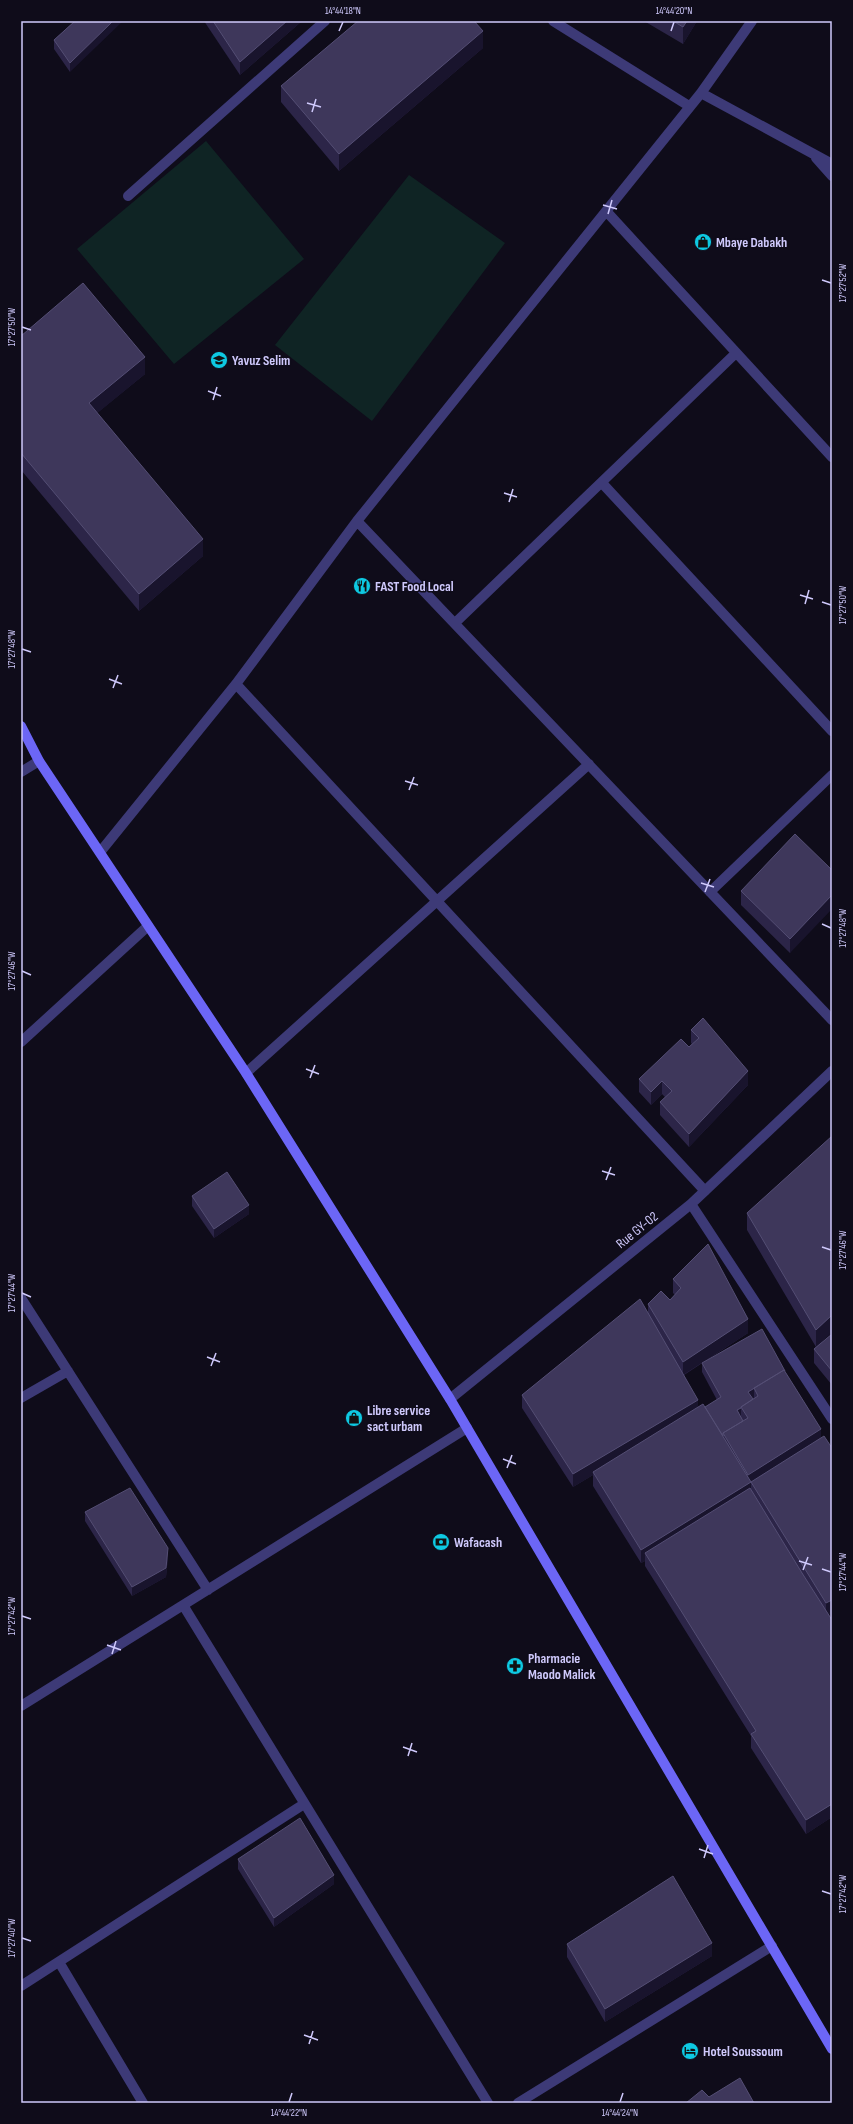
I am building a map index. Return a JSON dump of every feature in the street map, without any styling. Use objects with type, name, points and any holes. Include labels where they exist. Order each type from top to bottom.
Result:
[{"type":"street","points":[[128,196],[325,21]]},
{"type":"street","points":[[553,21],[689,106]]},
{"type":"street","points":[[101,851],[236,684],[357,520],[701,93],[752,21]]},
{"type":"street","points":[[701,93],[832,164]]},
{"type":"street","points":[[812,153],[832,176]]},
{"type":"street","points":[[606,211],[832,457]]},
{"type":"street","points":[[455,623],[736,353]]},
{"type":"street","points":[[602,483],[832,731]]},
{"type":"street","points":[[357,520],[832,1020]]},
{"type":"street","points":[[236,684],[705,1191]]},
{"type":"street","points":[[21,726],[39,761],[101,851],[148,926],[246,1073],[450,1399],[832,2049]]},
{"type":"street","points":[[21,772],[39,761]]},
{"type":"street","points":[[246,1073],[589,764]]},
{"type":"street","points":[[710,892],[832,775]]},
{"type":"street","points":[[21,1042],[148,926]]},
{"type":"street","name":"Rue GY-02","points":[[450,1399],[690,1204],[832,1071]]},
{"type":"street","points":[[690,1204],[832,1419]]},
{"type":"street","points":[[21,1298],[208,1590]]},
{"type":"street","points":[[21,1398],[68,1371]]},
{"type":"street","points":[[21,1706],[467,1428]]},
{"type":"street","points":[[183,1605],[488,2103]]},
{"type":"street","points":[[21,1986],[304,1804]]},
{"type":"street","points":[[518,2103],[772,1946]]},
{"type":"street","points":[[59,1962],[143,2103]]},
{"type":"green space","points":[[206,141],[304,259],[174,364],[77,249]]},
{"type":"green space","points":[[409,175],[505,243],[372,421],[275,345]]},
{"type":"building","points":[[75,21],[113,21],[70,63],[54,40]]},
{"type":"building","points":[[213,21],[287,21],[240,62]]},
{"type":"building","points":[[358,21],[474,21],[483,31],[339,154],[281,86]]},
{"type":"building","points":[[673,21],[687,21],[683,27]]},
{"type":"building","points":[[83,283],[145,357],[89,403],[203,539],[139,594],[21,453],[21,336]]},
{"type":"building","points":[[795,834],[832,870],[832,895],[790,939],[741,891]]},
{"type":"building","points":[[703,1018],[748,1071],[689,1134],[660,1102],[672,1091],[662,1081],[651,1092],[639,1079],[681,1039],[689,1047],[699,1038],[691,1030]]},
{"type":"building","points":[[832,1136],[832,1315],[816,1330],[747,1213]]},
{"type":"building","points":[[227,1172],[249,1205],[214,1229],[192,1196]]},
{"type":"building","points":[[708,1244],[748,1319],[683,1362],[648,1304],[661,1291],[670,1300],[681,1288],[673,1279]]},
{"type":"building","points":[[640,1299],[698,1400],[573,1474],[522,1395]]},
{"type":"building","points":[[762,1329],[785,1371],[784,1370],[748,1392],[753,1399],[737,1410],[743,1421],[723,1433],[723,1436],[705,1407],[721,1397],[702,1363]]},
{"type":"building","points":[[832,1334],[832,1371],[814,1349]]},
{"type":"building","points":[[784,1370],[821,1429],[748,1475],[723,1433],[748,1418],[741,1407],[758,1396],[754,1388]]},
{"type":"building","points":[[703,1404],[751,1482],[641,1550],[593,1472]]},
{"type":"building","points":[[824,1436],[832,1448],[832,1600],[826,1603],[751,1482]]},
{"type":"building","points":[[130,1488],[168,1548],[166,1568],[132,1587],[85,1512]]},
{"type":"building","points":[[750,1488],[832,1620],[832,1804],[806,1820],[751,1734],[756,1731],[645,1553]]},
{"type":"building","points":[[300,1818],[334,1875],[274,1918],[238,1859]]},
{"type":"building","points":[[673,1876],[712,1943],[605,2009],[567,1944]]},
{"type":"building","points":[[740,2078],[754,2103],[686,2103],[702,2090],[709,2097]]},
{"type":"place","name":"Mbaye Dabakh","points":[[703,242]]},
{"type":"place","name":"Yavuz Selim","points":[[219,360]]},
{"type":"place","name":"FAST Food Local","points":[[362,586]]},
{"type":"place","name":"Libre service sact urbam","points":[[354,1418]]},
{"type":"place","name":"Wafacash","points":[[441,1542]]},
{"type":"place","name":"Pharmacie Maodo Malick","points":[[515,1666]]},
{"type":"place","name":"Hotel Soussoum","points":[[690,2051]]}]
